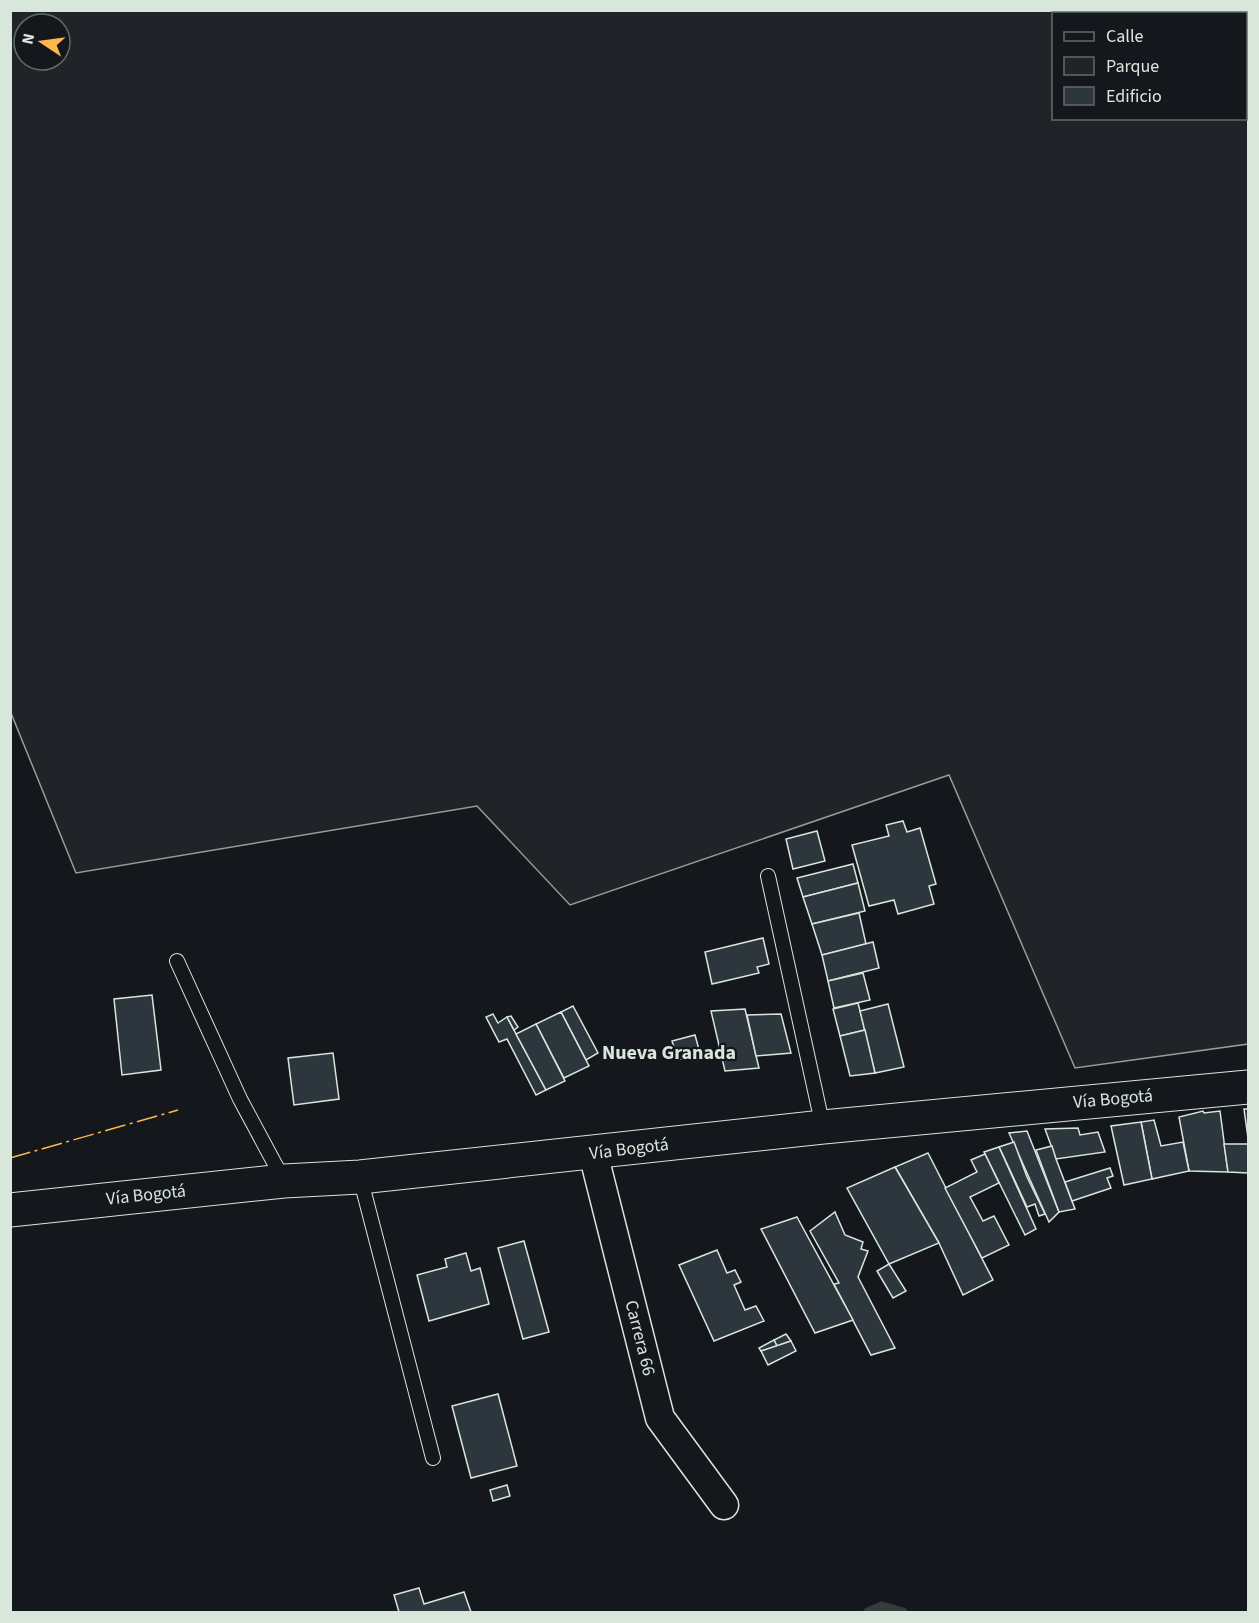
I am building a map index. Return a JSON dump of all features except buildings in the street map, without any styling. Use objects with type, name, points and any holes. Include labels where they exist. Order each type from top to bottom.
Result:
[{"type":"main road","name":"Vía Bogotá","points":[[10,1210],[284,1181],[360,1177],[823,1127],[1248,1087]]},
{"type":"street","name":"Carrera 66","points":[[593,1153],[660,1418],[724,1505]]},
{"type":"lane","points":[[768,876],[823,1127]]},
{"type":"lane","points":[[177,961],[240,1100],[284,1181]]},
{"type":"lane","points":[[360,1177],[433,1458]]},
{"type":"green space","points":[[10,11],[1248,11],[1248,1044],[1075,1068],[949,775],[570,905],[477,806],[76,873],[11,713]]},
{"type":"waterway","points":[[868,1612],[882,1606],[903,1612]]},
{"type":"power","points":[[10,1158],[178,1110]]},
{"type":"district","name":"Nueva Granada","points":[[669,1053]]}]
